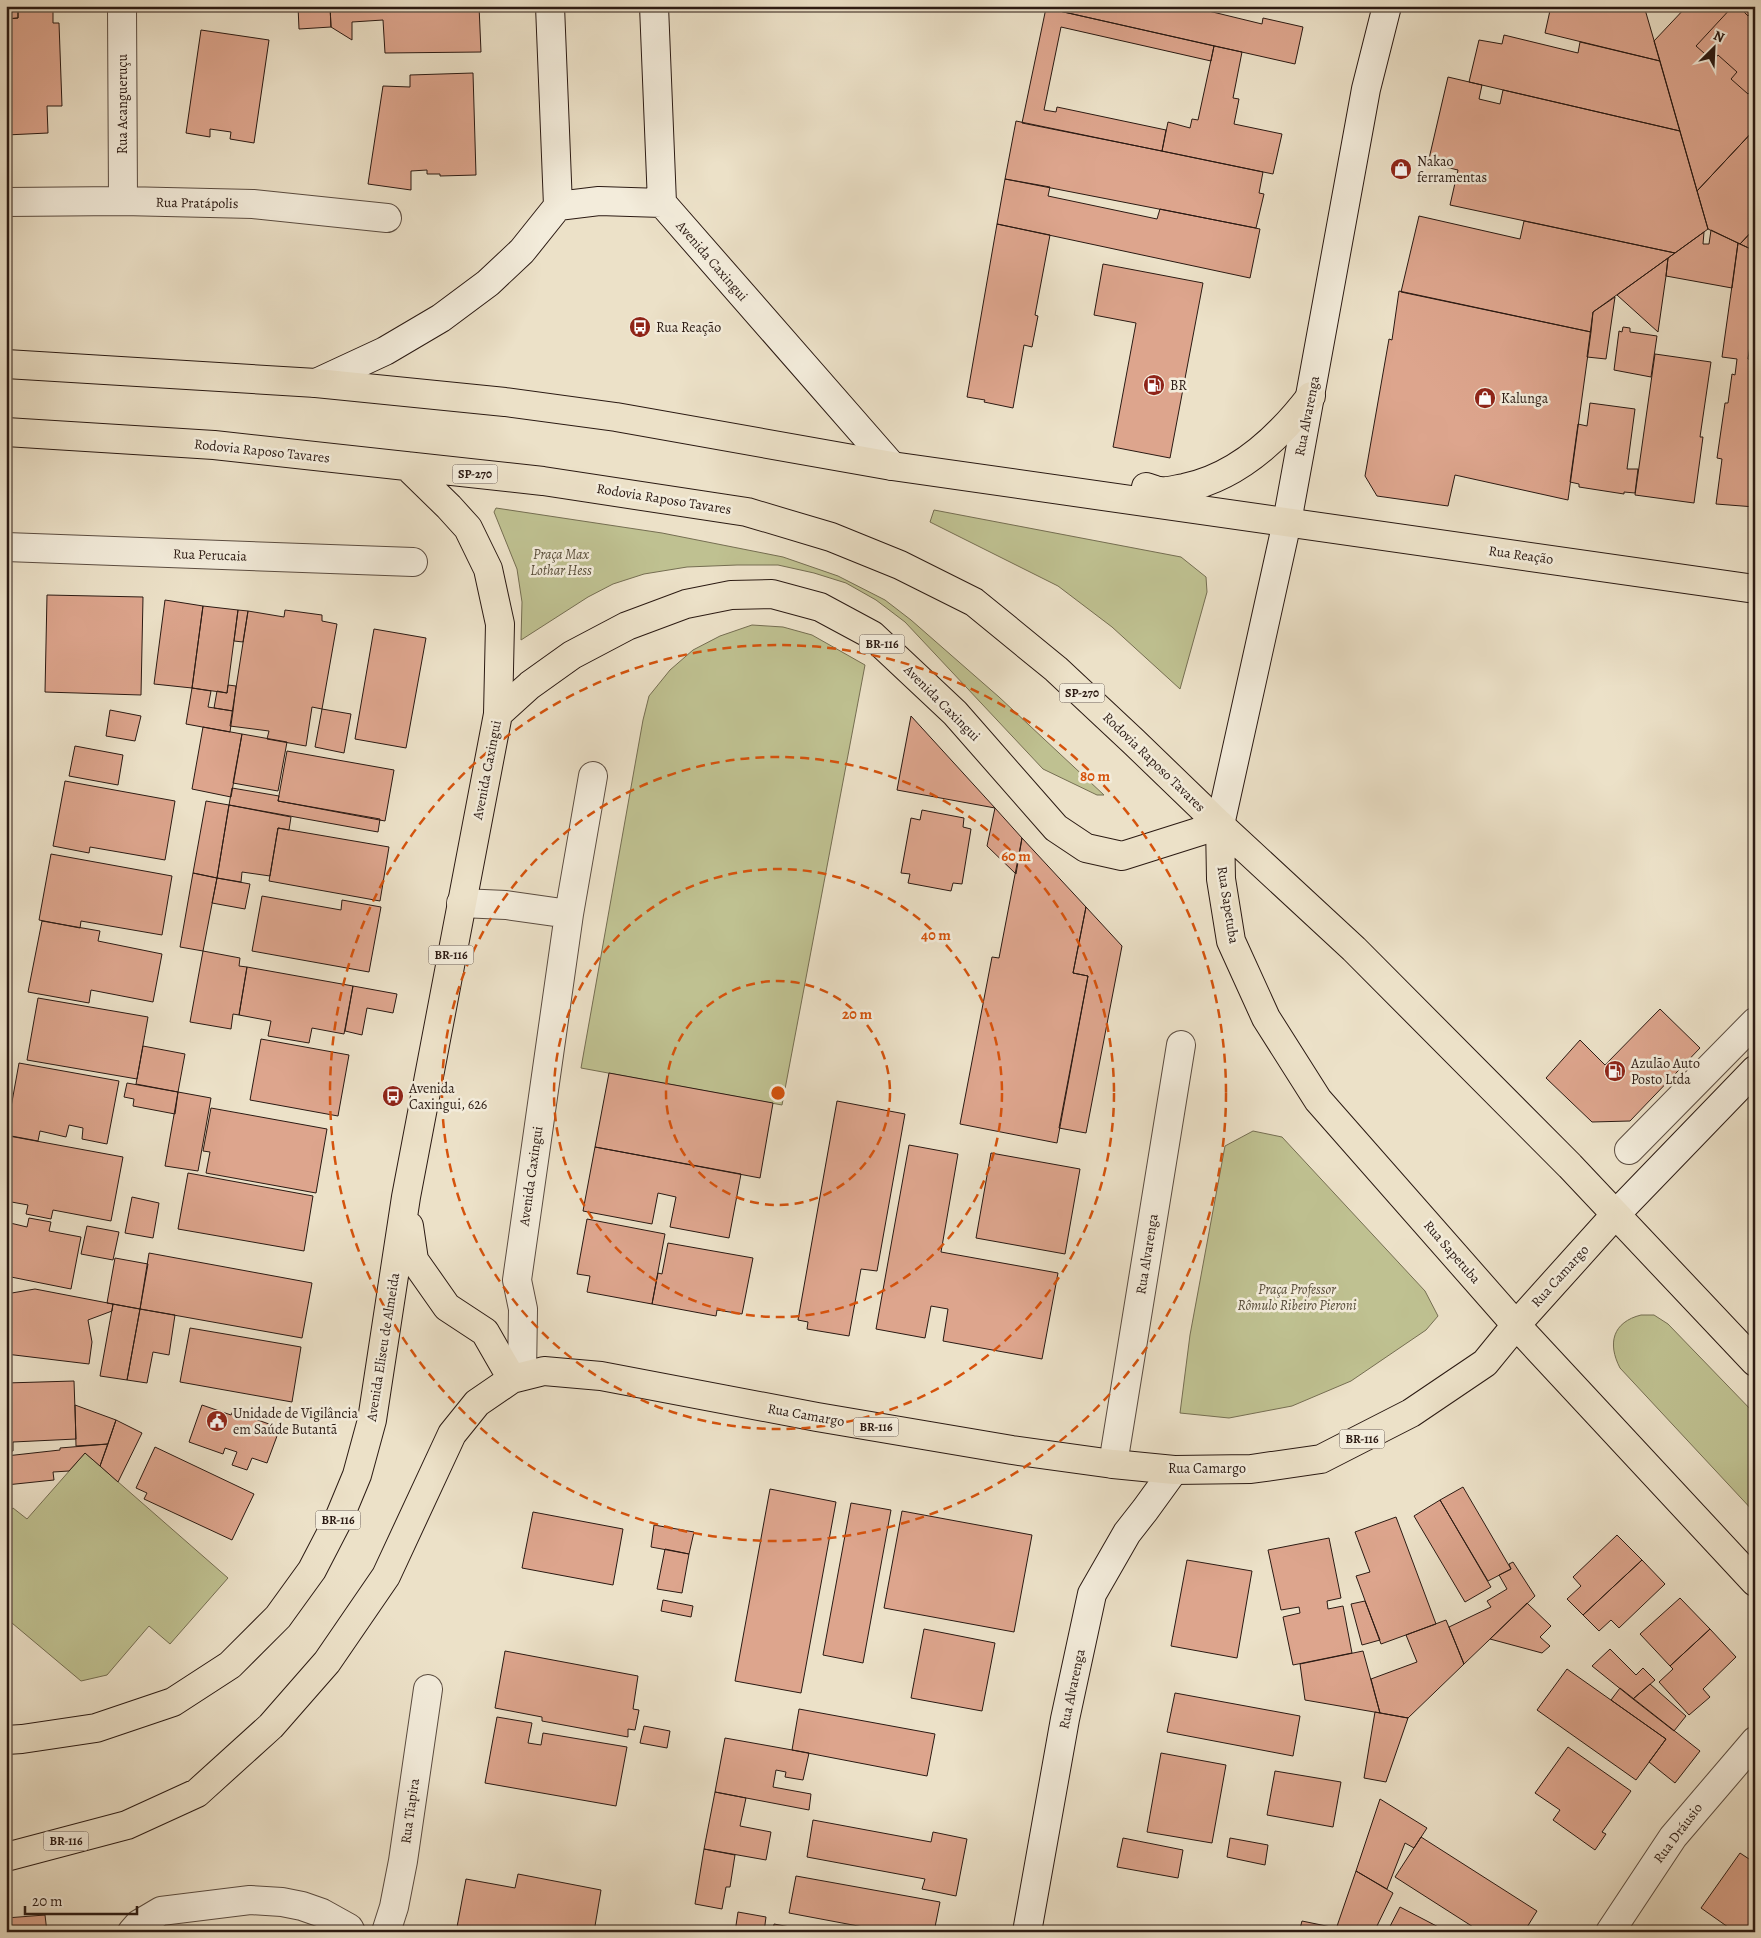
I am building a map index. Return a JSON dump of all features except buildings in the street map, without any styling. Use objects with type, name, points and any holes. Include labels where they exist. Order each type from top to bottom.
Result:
[{"type":"main road","points":[[6,364],[316,383],[505,402],[616,416],[892,466],[1287,522]]},
{"type":"main road","points":[[1099,495],[1120,488],[1134,486],[1163,492],[1193,486],[1214,478],[1249,459],[1265,446],[1290,423],[1311,396]]},
{"type":"main road","name":"Rodovia Raposo Tavares","points":[[6,432],[214,445],[543,481],[747,512],[831,537],[900,565],[974,602],[1056,669],[1220,825]]},
{"type":"main road","points":[[407,466],[468,528],[488,569],[500,624],[498,714]]},
{"type":"main road","name":"Rua Reação","points":[[1287,522],[1755,589]]},
{"type":"main road","name":"Avenida Caxingui","points":[[406,1197],[460,903],[498,714],[530,685],[572,656],[627,626],[686,604],[731,595],[772,594],[820,607],[872,635],[954,713],[1056,828],[1086,848],[1122,856],[1220,825]]},
{"type":"main road","points":[[1220,825],[1354,948],[1570,1166],[1755,1362]]},
{"type":"main road","name":"Rua Sapetuba","points":[[1220,825],[1221,879],[1231,941],[1266,1018],[1318,1100],[1516,1325],[1755,1582]]},
{"type":"main road","name":"BR-116","points":[[6,1856],[127,1825],[197,1793],[271,1726],[328,1662],[386,1576],[452,1434],[477,1404],[517,1377],[484,1332],[447,1307],[414,1260],[406,1197]]},
{"type":"main road","name":"Avenida Eliseu de Almeida","points":[[11,1736],[96,1728],[173,1702],[230,1665],[278,1617],[312,1570],[340,1516],[357,1476],[372,1420],[406,1197]]},
{"type":"main road","name":"Rua Camargo","points":[[517,1377],[544,1371],[601,1376],[817,1417],[1012,1450],[1114,1464],[1174,1470],[1251,1468],[1321,1459],[1411,1413],[1459,1382],[1485,1362],[1615,1215]]},
{"type":"street","name":"Rua Acangueruçu","points":[[122,6],[123,201]]},
{"type":"street","points":[[316,383],[385,351],[441,318],[488,283],[522,251],[558,206],[550,6]]},
{"type":"street","points":[[558,206],[599,201],[662,203],[654,6]]},
{"type":"street","name":"Rua Alvarenga","points":[[1220,825],[1287,522],[1366,89],[1387,6]]},
{"type":"street","name":"Rua Pratápolis","points":[[6,202],[123,201],[253,204],[386,218]]},
{"type":"street","name":"Avenida Caxingui","points":[[662,203],[892,466]]},
{"type":"street","name":"Rua Perucaia","points":[[6,547],[413,562]]},
{"type":"street","name":"Avenida Caxingui","points":[[517,1377],[523,1309],[516,1280],[569,914],[593,776]]},
{"type":"street","points":[[460,903],[506,905],[569,914]]},
{"type":"street","points":[[1629,1150],[1755,1022]]},
{"type":"street","name":"Rua Alvarenga","points":[[1114,1464],[1181,1045]]},
{"type":"street","name":"Rua Camargo","points":[[1615,1215],[1755,1070]]},
{"type":"street","points":[[484,1332],[502,1335],[512,1332],[523,1309]]},
{"type":"street","name":"Rua Alvarenga","points":[[1027,1932],[1065,1719],[1092,1594],[1127,1533],[1174,1470]]},
{"type":"street","name":"Rua Tiapira","points":[[386,1932],[394,1907],[403,1862],[428,1689]]},
{"type":"street","name":"Rua Dráusio","points":[[1610,1932],[1673,1837],[1755,1741]]},
{"type":"street","points":[[132,1932],[139,1924],[161,1911],[250,1900],[282,1902],[302,1906],[322,1913],[352,1932]]},
{"type":"green space","name":"Praça Max Lothar Hess","points":[[496,508],[662,533],[783,557],[838,576],[885,600],[911,620],[999,697],[1104,795],[1097,795],[1043,769],[905,622],[876,600],[846,583],[814,573],[778,565],[737,565],[687,567],[644,574],[613,584],[588,597],[521,640],[522,602],[517,569],[494,512]]},
{"type":"green space","points":[[934,510],[1181,557],[1206,577],[1207,592],[1180,689],[1112,627],[1058,586],[930,522]]},
{"type":"green space","points":[[752,625],[783,627],[812,635],[865,665],[782,1105],[581,1068],[643,720],[649,696],[670,670],[693,650],[720,636]]},
{"type":"green space","name":"Praça Professor Rômulo Ribeiro Pieroni","points":[[1253,1131],[1282,1137],[1425,1291],[1438,1316],[1426,1330],[1351,1381],[1292,1406],[1229,1418],[1180,1413],[1190,1335],[1225,1146]]},
{"type":"green space","points":[[1641,1315],[1654,1315],[1668,1324],[1755,1414],[1755,1513],[1620,1368],[1614,1350],[1615,1335],[1624,1323]]},
{"type":"green space","points":[[85,1453],[228,1578],[170,1644],[149,1626],[107,1675],[81,1681],[6,1618],[6,1516],[13,1508],[27,1519]]},
{"type":"place","name":"Nakao ferramentas","points":[[1401,169]]},
{"type":"place","name":"Rua Reação","points":[[640,327]]},
{"type":"place","name":"BR","points":[[1154,385]]},
{"type":"place","name":"Kalunga","points":[[1485,398]]},
{"type":"place","name":"Azulão Auto Posto Ltda","points":[[1615,1071]]},
{"type":"place","name":"Avenida Caxingui, 626","points":[[393,1096]]},
{"type":"place","name":"Unidade de Vigilância em Saúde Butantã","points":[[217,1421]]}]
